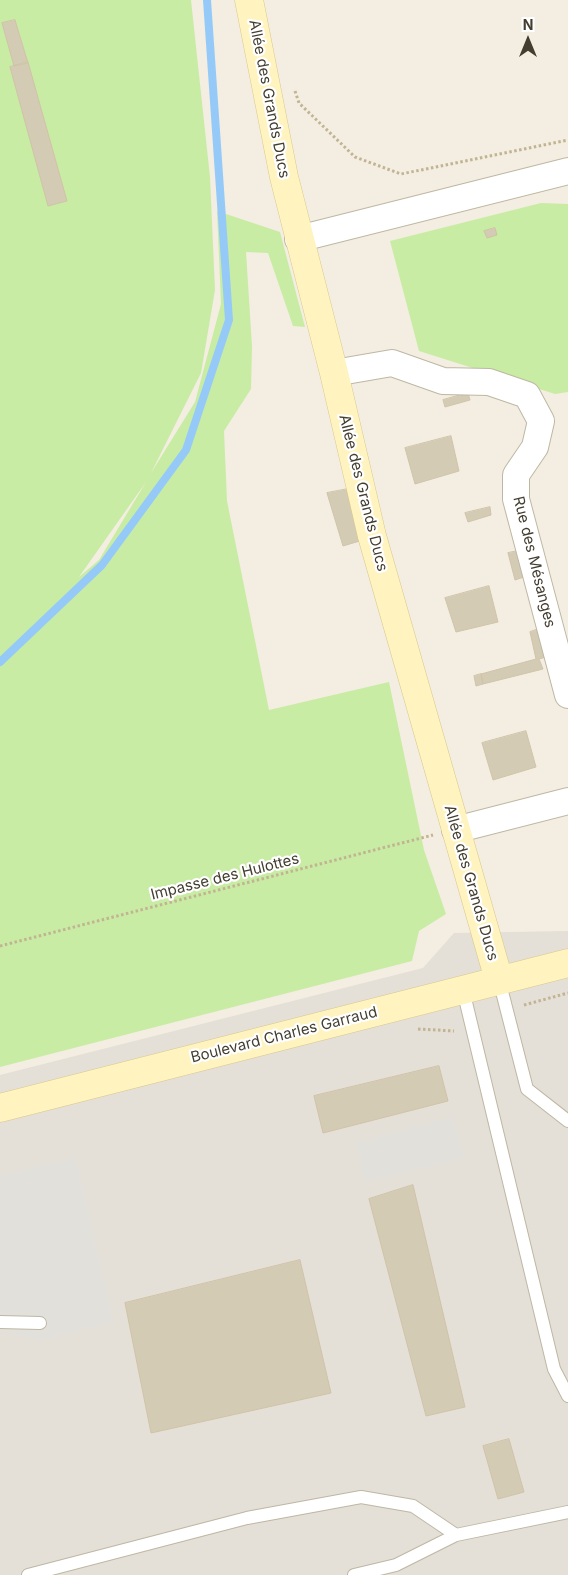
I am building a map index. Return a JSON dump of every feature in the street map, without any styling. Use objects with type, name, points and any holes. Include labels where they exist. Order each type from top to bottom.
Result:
[{"type":"main road","name":"Allée des Grands Ducs","points":[[249,0],[275,139],[298,239],[334,373],[372,536],[499,980]]},
{"type":"main road","name":"Boulevard Charles Garraud","points":[[0,1108],[568,963]]},
{"type":"street","points":[[298,239],[568,171]]},
{"type":"street","name":"Rue des Mésanges","points":[[334,373],[392,363],[443,381],[488,382],[527,395],[541,421],[535,447],[516,474],[516,498],[568,695]]},
{"type":"street","points":[[455,830],[568,801]]},
{"type":"lane","points":[[499,980],[528,1089],[568,1121]]},
{"type":"lane","points":[[463,990],[554,1369],[568,1396]]},
{"type":"lane","points":[[0,1322],[40,1323]]},
{"type":"lane","points":[[28,1575],[247,1518],[362,1497],[413,1506],[456,1535]]},
{"type":"lane","points":[[354,1575],[396,1565],[456,1535],[568,1512]]},
{"type":"path","points":[[294,86],[299,103],[355,157],[401,174],[568,140]]},
{"type":"path","name":"Impasse des Hulottes","points":[[0,946],[455,830]]},
{"type":"shaded area","points":[[568,931],[568,1575],[0,1575],[0,1075],[423,968],[454,933]]},
{"type":"shaded area","points":[[454,1117],[464,1159],[364,1182],[356,1142]]},
{"type":"shaded area","points":[[76,1157],[114,1322],[41,1341],[0,1330],[0,1175]]},
{"type":"green space","points":[[0,0],[191,0],[210,177],[215,290],[201,373],[151,473],[195,402],[221,304],[217,211],[280,232],[305,327],[293,326],[268,253],[246,252],[252,346],[251,389],[224,431],[227,501],[269,710],[389,682],[424,850],[446,914],[419,931],[412,961],[0,1067]],"holes":[[[146,482],[99,560],[79,577]]]},
{"type":"green space","points":[[541,203],[568,204],[568,392],[555,394],[419,351],[390,241]]},
{"type":"building","points":[[15,20],[28,63],[14,66],[2,23]]},
{"type":"building","points":[[28,62],[67,201],[48,206],[10,67]]},
{"type":"building","points":[[495,228],[497,235],[487,238],[484,231]]},
{"type":"building","points":[[468,393],[470,400],[445,407],[443,400]]},
{"type":"building","points":[[451,436],[459,471],[415,484],[405,448]]},
{"type":"building","points":[[348,489],[363,540],[343,546],[327,493]]},
{"type":"building","points":[[490,507],[491,515],[468,522],[465,513]]},
{"type":"building","points":[[518,551],[524,577],[515,580],[508,553]]},
{"type":"building","points":[[489,586],[498,622],[456,632],[445,598]]},
{"type":"building","points":[[539,629],[546,657],[539,659],[543,669],[483,684],[481,674],[536,659],[530,632]]},
{"type":"building","points":[[481,674],[483,684],[476,686],[474,676]]},
{"type":"building","points":[[526,731],[536,767],[493,780],[482,743]]},
{"type":"building","points":[[439,1066],[448,1101],[323,1133],[314,1096]]},
{"type":"building","points":[[413,1185],[465,1407],[426,1416],[369,1199]]},
{"type":"building","points":[[300,1260],[331,1393],[151,1433],[125,1303]]},
{"type":"building","points":[[509,1439],[524,1492],[498,1499],[483,1446]]},
{"type":"waterway","points":[[0,662],[102,565],[186,450],[229,320],[207,0]]}]
